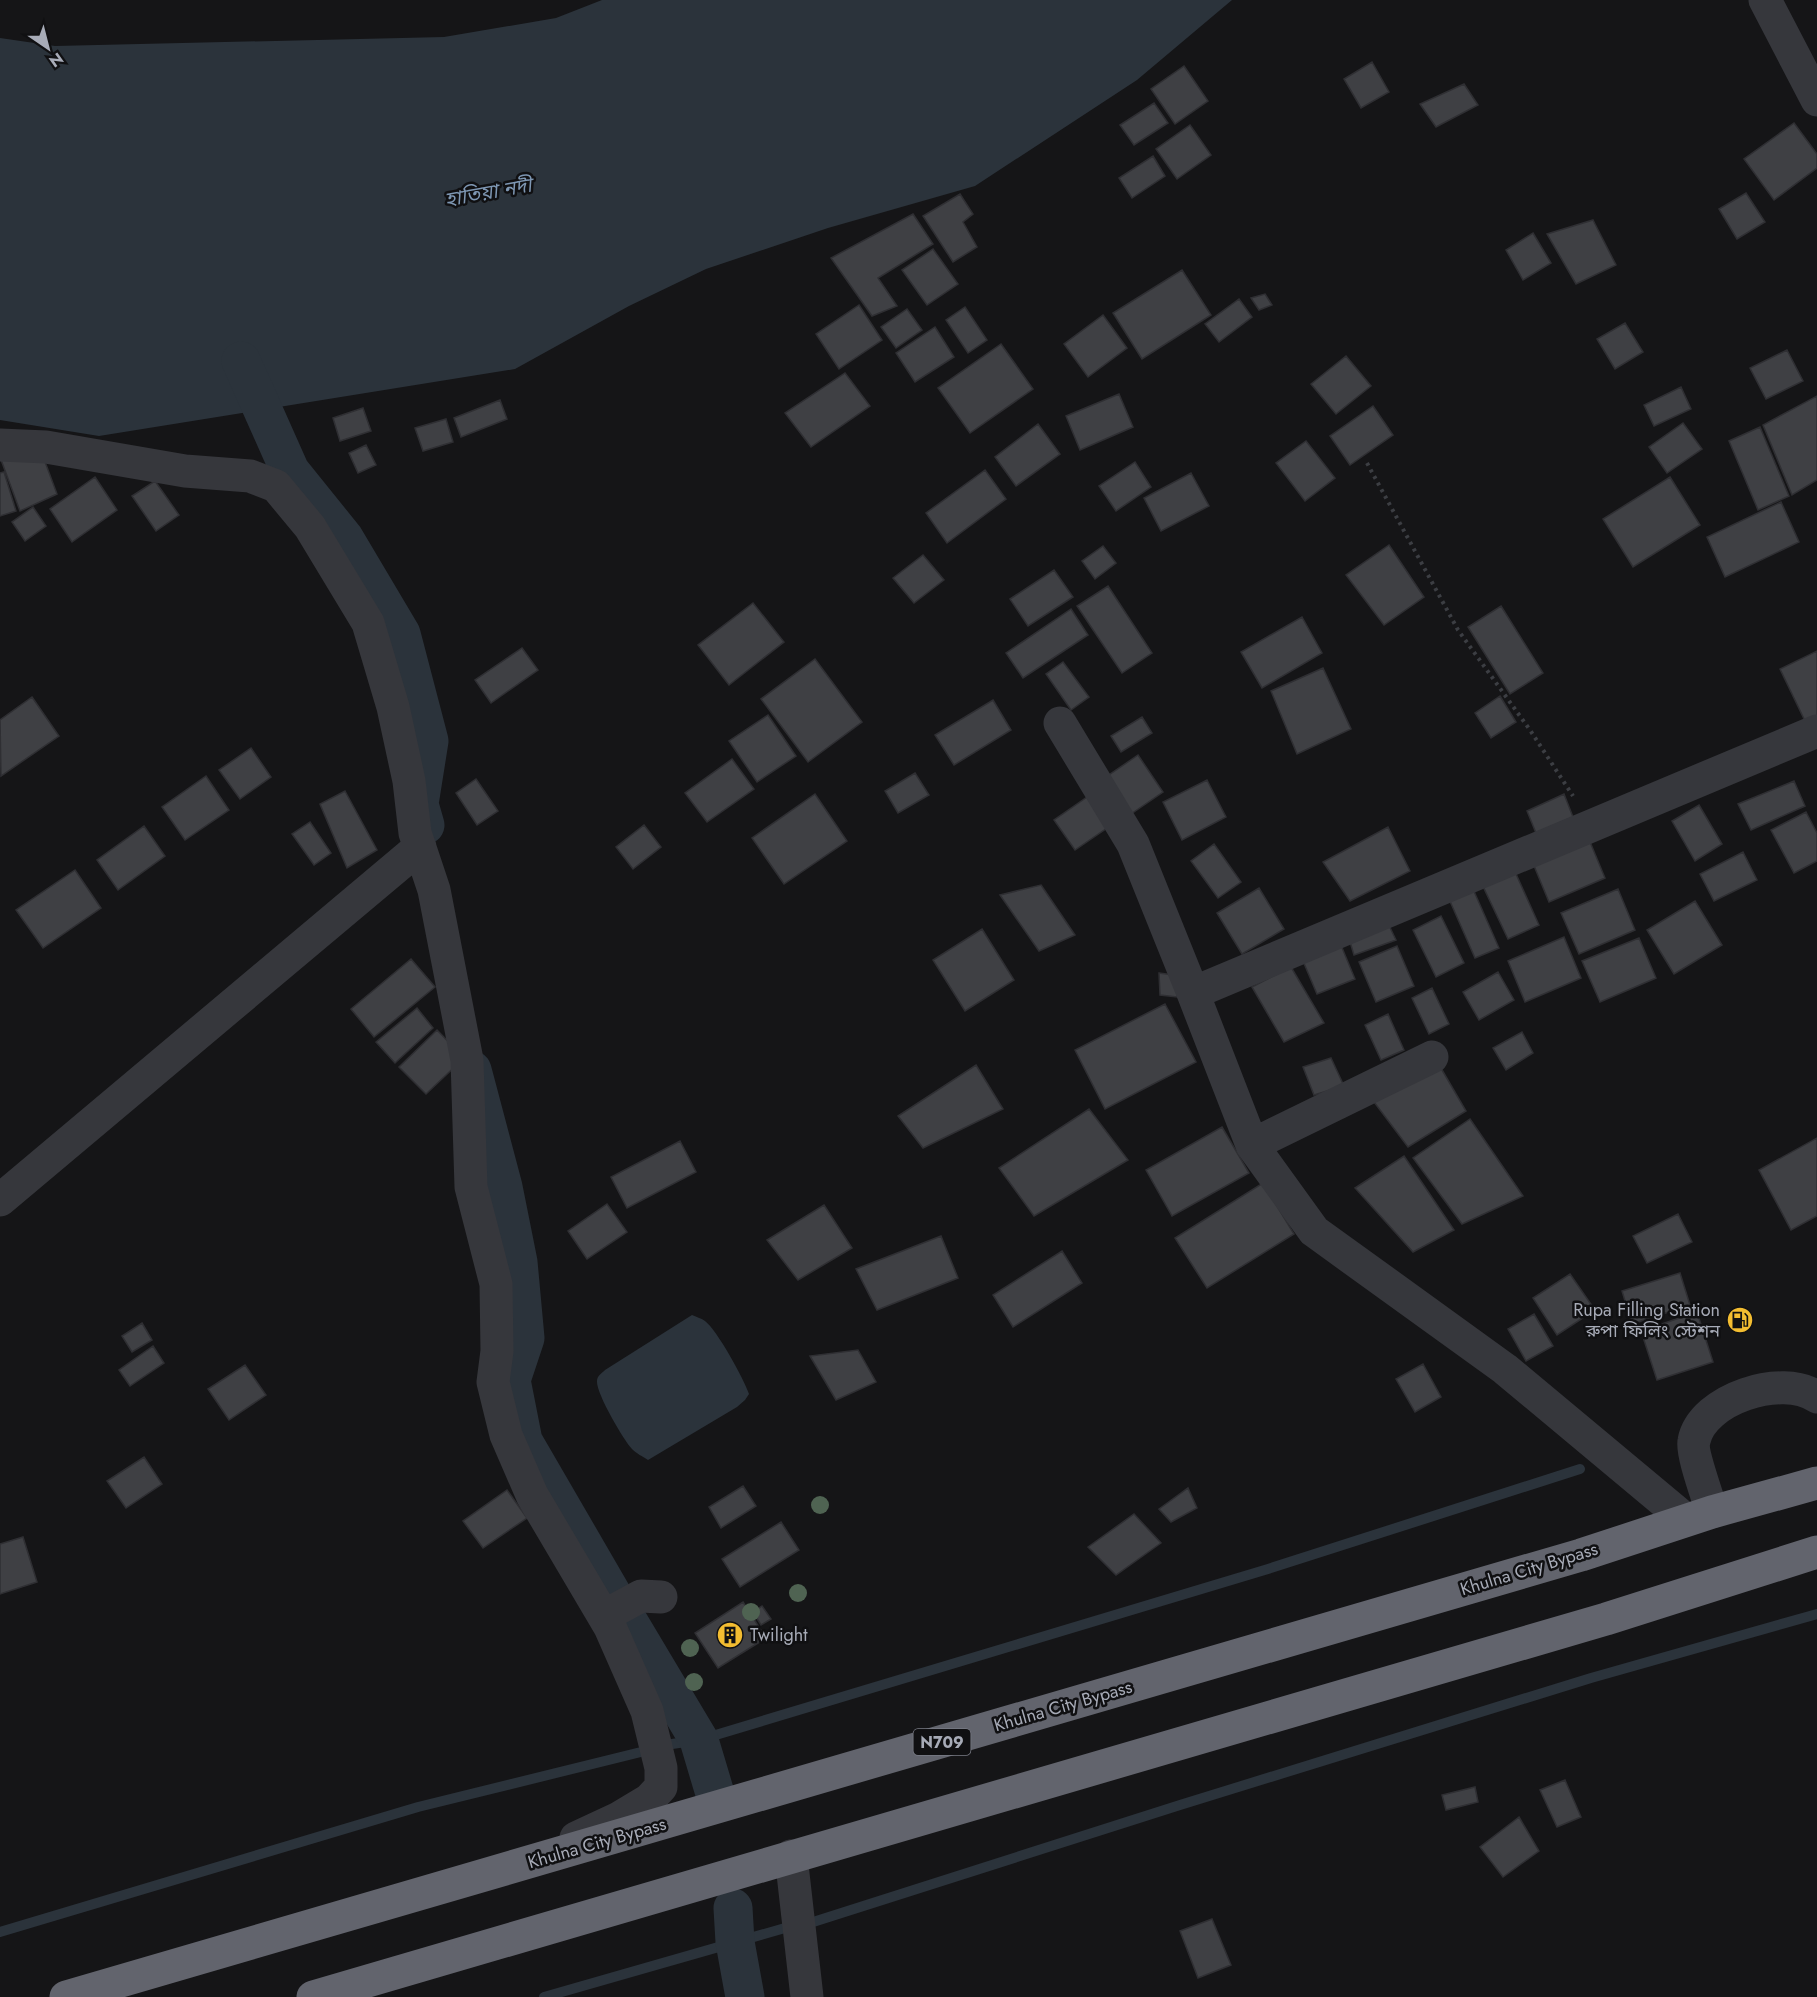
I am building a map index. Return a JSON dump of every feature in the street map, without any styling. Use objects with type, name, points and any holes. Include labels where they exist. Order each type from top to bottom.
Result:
[{"type":"highway","name":"Khulna City Bypass","points":[[66,1997],[1558,1561],[1699,1516],[1817,1483]]},
{"type":"highway","points":[[313,1997],[1606,1619],[1817,1552]]},
{"type":"street","points":[[1765,0],[1817,100]]},
{"type":"street","points":[[0,445],[46,447],[185,471],[250,476],[276,486],[310,527],[369,623],[393,707],[409,781],[415,833],[434,890],[467,1060],[471,1187],[496,1284],[497,1352],[493,1382],[506,1435],[532,1495],[604,1616],[647,1711],[661,1768],[661,1786],[650,1800],[619,1818],[518,1866]]},
{"type":"street","points":[[1060,723],[1133,844],[1252,1145],[1314,1230],[1505,1369],[1699,1516]]},
{"type":"street","points":[[1193,993],[1817,730]]},
{"type":"street","points":[[0,1200],[420,847]]},
{"type":"street","points":[[1252,1145],[1431,1057]]},
{"type":"street","points":[[1699,1516],[1693,1444],[1699,1425],[1711,1413],[1737,1398],[1763,1388],[1792,1387],[1817,1397]]},
{"type":"street","points":[[604,1616],[641,1596],[661,1597]]},
{"type":"street","points":[[791,1856],[807,1997]]},
{"type":"path","points":[[1367,463],[1458,630],[1530,730],[1592,825]]},
{"type":"water","name":"হাতিয়া নদী","points":[[602,0],[1232,0],[1137,80],[975,186],[828,228],[706,269],[629,306],[515,369],[99,436],[0,420],[0,38],[55,46],[444,37],[556,18]]},
{"type":"water","points":[[692,1315],[705,1321],[716,1334],[749,1394],[737,1407],[648,1460],[632,1449],[623,1436],[601,1395],[597,1379],[605,1370]]},
{"type":"building","points":[[1372,62],[1389,92],[1361,108],[1344,79]]},
{"type":"building","points":[[1184,66],[1208,101],[1175,124],[1151,89]]},
{"type":"building","points":[[1464,84],[1478,105],[1436,127],[1420,104]]},
{"type":"building","points":[[1154,103],[1168,123],[1134,145],[1120,125]]},
{"type":"building","points":[[1794,123],[1817,154],[1817,168],[1774,200],[1744,159]]},
{"type":"building","points":[[1190,125],[1211,155],[1177,179],[1156,149]]},
{"type":"building","points":[[1153,156],[1165,176],[1132,198],[1119,178]]},
{"type":"building","points":[[1746,193],[1765,222],[1737,239],[1719,209]]},
{"type":"building","points":[[960,194],[973,214],[963,222],[977,247],[953,262],[923,216]]},
{"type":"building","points":[[913,214],[933,244],[878,278],[897,306],[872,316],[831,258]]},
{"type":"building","points":[[1593,220],[1616,265],[1576,284],[1547,234]]},
{"type":"building","points":[[1533,233],[1551,263],[1523,280],[1506,250]]},
{"type":"building","points":[[933,249],[958,284],[927,305],[902,270]]},
{"type":"building","points":[[1182,270],[1211,315],[1142,359],[1113,313]]},
{"type":"building","points":[[1265,294],[1272,305],[1259,310],[1251,298]]},
{"type":"building","points":[[1239,299],[1252,317],[1219,342],[1205,324]]},
{"type":"building","points":[[859,305],[882,340],[839,369],[816,334]]},
{"type":"building","points":[[965,307],[987,340],[968,353],[946,320]]},
{"type":"building","points":[[907,309],[922,330],[896,348],[881,327]]},
{"type":"building","points":[[1103,315],[1127,348],[1088,377],[1064,344]]},
{"type":"building","points":[[1625,323],[1643,352],[1615,369],[1597,339]]},
{"type":"building","points":[[935,327],[954,357],[915,382],[896,353]]},
{"type":"building","points":[[1001,344],[1033,389],[970,433],[938,388]]},
{"type":"building","points":[[1787,350],[1803,381],[1766,399],[1750,368]]},
{"type":"building","points":[[1346,356],[1371,386],[1336,414],[1311,384]]},
{"type":"building","points":[[845,373],[870,406],[811,447],[785,413]]},
{"type":"building","points":[[1681,387],[1691,409],[1654,426],[1644,405]]},
{"type":"building","points":[[1119,394],[1133,427],[1080,450],[1066,416]]},
{"type":"building","points":[[1817,396],[1817,480],[1792,495],[1763,425]]},
{"type":"building","points":[[500,400],[507,419],[461,437],[454,418]]},
{"type":"building","points":[[1373,406],[1393,435],[1350,465],[1330,436]]},
{"type":"building","points":[[363,408],[371,431],[340,441],[333,418]]},
{"type":"building","points":[[446,419],[453,442],[423,451],[415,428]]},
{"type":"building","points":[[1683,423],[1702,449],[1667,473],[1649,447]]},
{"type":"building","points":[[1038,424],[1060,454],[1016,486],[995,457]]},
{"type":"building","points":[[1760,427],[1789,496],[1758,510],[1729,441]]},
{"type":"building","points":[[1306,441],[1335,478],[1305,501],[1276,463]]},
{"type":"building","points":[[366,445],[376,465],[358,473],[349,453]]},
{"type":"building","points":[[41,451],[57,494],[20,511],[0,457]]},
{"type":"building","points":[[1135,462],[1151,487],[1116,511],[1099,486]]},
{"type":"building","points":[[985,470],[1006,499],[947,543],[926,513]]},
{"type":"building","points":[[4,472],[16,511],[0,516],[0,473]]},
{"type":"building","points":[[1191,473],[1209,506],[1161,531],[1144,498]]},
{"type":"building","points":[[95,477],[117,510],[72,542],[50,509]]},
{"type":"building","points":[[1670,477],[1700,525],[1633,567],[1603,519]]},
{"type":"building","points":[[155,481],[179,515],[156,531],[132,496]]},
{"type":"building","points":[[1781,502],[1799,542],[1725,577],[1707,537]]},
{"type":"building","points":[[33,507],[46,526],[25,541],[12,522]]},
{"type":"building","points":[[1389,545],[1424,597],[1384,625],[1346,575]]},
{"type":"building","points":[[1103,546],[1116,563],[1095,579],[1082,561]]},
{"type":"building","points":[[923,555],[944,580],[914,603],[893,578]]},
{"type":"building","points":[[1054,570],[1073,597],[1028,626],[1010,599]]},
{"type":"building","points":[[1108,586],[1152,653],[1122,673],[1077,606]]},
{"type":"building","points":[[753,603],[784,642],[729,685],[698,645]]},
{"type":"building","points":[[1501,606],[1543,673],[1510,694],[1468,627]]},
{"type":"building","points":[[1071,609],[1088,635],[1023,678],[1006,653]]},
{"type":"building","points":[[1302,617],[1322,653],[1262,688],[1241,652]]},
{"type":"building","points":[[522,648],[538,670],[491,703],[475,680]]},
{"type":"building","points":[[1817,651],[1817,718],[1806,723],[1780,669]]},
{"type":"building","points":[[815,659],[862,722],[808,762],[761,699]]},
{"type":"building","points":[[1063,662],[1089,697],[1071,710],[1046,674]]},
{"type":"building","points":[[1323,668],[1351,729],[1297,754],[1271,691]]},
{"type":"building","points":[[1500,696],[1516,722],[1491,738],[1475,713]]},
{"type":"building","points":[[32,697],[59,736],[1,776],[0,720]]},
{"type":"building","points":[[993,700],[1011,730],[954,765],[935,735]]},
{"type":"building","points":[[768,715],[796,756],[757,782],[729,741]]},
{"type":"building","points":[[1142,717],[1152,733],[1121,752],[1111,736]]},
{"type":"building","points":[[251,748],[271,777],[240,799],[219,770]]},
{"type":"building","points":[[1138,755],[1163,792],[1128,816],[1103,779]]},
{"type":"building","points":[[732,759],[754,789],[707,822],[685,793]]},
{"type":"building","points":[[915,773],[929,795],[898,813],[885,791]]},
{"type":"building","points":[[206,776],[229,810],[185,840],[162,807]]},
{"type":"building","points":[[476,779],[498,811],[477,825],[456,793]]},
{"type":"building","points":[[1207,780],[1226,817],[1182,840],[1163,802]]},
{"type":"building","points":[[1794,781],[1805,806],[1751,830],[1738,804]]},
{"type":"building","points":[[345,791],[377,850],[347,868],[320,804]]},
{"type":"building","points":[[815,794],[847,841],[784,884],[752,838]]},
{"type":"building","points":[[1564,794],[1573,817],[1536,833],[1527,811]]},
{"type":"building","points":[[1090,795],[1110,826],[1075,850],[1054,820]]},
{"type":"building","points":[[1699,805],[1722,844],[1695,861],[1672,821]]},
{"type":"building","points":[[1806,812],[1817,833],[1817,861],[1794,873],[1771,830]]},
{"type":"building","points":[[310,822],[331,853],[314,865],[292,834]]},
{"type":"building","points":[[644,825],[661,847],[633,869],[616,847]]},
{"type":"building","points":[[144,826],[165,856],[118,890],[97,860]]},
{"type":"building","points":[[1388,827],[1410,871],[1350,901],[1323,862]]},
{"type":"building","points":[[1588,837],[1605,878],[1549,902],[1532,861]]},
{"type":"building","points":[[1214,844],[1241,882],[1218,898],[1191,861]]},
{"type":"building","points":[[1743,852],[1757,880],[1714,901],[1700,874]]},
{"type":"building","points":[[1512,865],[1539,925],[1508,939],[1480,880]]},
{"type":"building","points":[[75,870],[101,908],[43,948],[16,910]]},
{"type":"building","points":[[1041,885],[1075,935],[1039,951],[1000,895]]},
{"type":"building","points":[[1259,888],[1284,929],[1242,954],[1217,913]]},
{"type":"building","points":[[1473,889],[1499,948],[1475,958],[1449,899]]},
{"type":"building","points":[[1618,889],[1635,930],[1579,954],[1561,913]]},
{"type":"building","points":[[1695,901],[1722,945],[1674,974],[1647,930]]},
{"type":"building","points":[[1441,916],[1464,963],[1436,977],[1413,930]]},
{"type":"building","points":[[1385,917],[1396,940],[1354,955],[1347,932]]},
{"type":"building","points":[[982,929],[1014,980],[965,1011],[933,960]]},
{"type":"building","points":[[1564,937],[1581,978],[1525,1002],[1508,961]]},
{"type":"building","points":[[1338,938],[1355,979],[1317,994],[1300,954]]},
{"type":"building","points":[[1639,938],[1656,978],[1600,1002],[1582,961]]},
{"type":"building","points":[[1397,946],[1414,986],[1376,1002],[1359,962]]},
{"type":"building","points":[[411,959],[435,987],[374,1037],[351,1009]]},
{"type":"building","points":[[1291,967],[1324,1023],[1284,1042],[1252,987]]},
{"type":"building","points":[[1498,972],[1514,1000],[1479,1020],[1463,992]]},
{"type":"building","points":[[1159,973],[1181,976],[1177,997],[1160,995]]},
{"type":"building","points":[[1432,988],[1449,1024],[1429,1034],[1412,998]]},
{"type":"building","points":[[1165,1004],[1196,1062],[1105,1109],[1075,1050]]},
{"type":"building","points":[[417,1008],[433,1028],[395,1063],[376,1042]]},
{"type":"building","points":[[1388,1014],[1404,1050],[1381,1060],[1365,1025]]},
{"type":"building","points":[[437,1030],[464,1058],[426,1094],[399,1067]]},
{"type":"building","points":[[1522,1032],[1533,1053],[1506,1070],[1493,1048]]},
{"type":"building","points":[[1331,1058],[1344,1086],[1314,1095],[1303,1067]]},
{"type":"building","points":[[1438,1063],[1466,1111],[1408,1147],[1374,1102]]},
{"type":"building","points":[[976,1065],[1003,1109],[923,1148],[898,1116]]},
{"type":"building","points":[[1089,1109],[1128,1160],[1034,1216],[999,1168]]},
{"type":"building","points":[[1470,1119],[1523,1196],[1462,1224],[1413,1158]]},
{"type":"building","points":[[1222,1127],[1249,1173],[1172,1216],[1146,1170]]},
{"type":"building","points":[[1817,1138],[1817,1216],[1791,1230],[1759,1170]]},
{"type":"building","points":[[680,1141],[696,1172],[627,1208],[611,1177]]},
{"type":"building","points":[[1404,1156],[1454,1230],[1413,1252],[1355,1188]]},
{"type":"building","points":[[1263,1183],[1294,1234],[1207,1288],[1175,1238]]},
{"type":"building","points":[[607,1204],[627,1232],[587,1259],[568,1231]]},
{"type":"building","points":[[824,1205],[852,1248],[798,1280],[767,1240]]},
{"type":"building","points":[[1678,1214],[1692,1242],[1647,1263],[1633,1236]]},
{"type":"building","points":[[941,1236],[958,1278],[877,1310],[856,1269]]},
{"type":"building","points":[[1062,1251],[1082,1283],[1013,1327],[993,1295]]},
{"type":"building","points":[[1680,1273],[1690,1305],[1632,1324],[1622,1291]]},
{"type":"building","points":[[1570,1274],[1595,1310],[1557,1335],[1533,1298]]},
{"type":"building","points":[[1697,1312],[1713,1362],[1657,1380],[1641,1331]]},
{"type":"building","points":[[1534,1314],[1553,1346],[1526,1361],[1508,1329]]},
{"type":"building","points":[[142,1323],[152,1340],[132,1352],[122,1336]]},
{"type":"building","points":[[153,1346],[164,1363],[130,1386],[119,1370]]},
{"type":"building","points":[[858,1350],[876,1382],[836,1400],[810,1356]]},
{"type":"building","points":[[1423,1364],[1441,1397],[1415,1412],[1396,1379]]},
{"type":"building","points":[[245,1365],[266,1395],[229,1420],[208,1389]]},
{"type":"building","points":[[144,1457],[162,1484],[126,1508],[107,1481]]},
{"type":"building","points":[[743,1486],[756,1506],[721,1528],[709,1507]]},
{"type":"building","points":[[1188,1488],[1197,1508],[1171,1522],[1159,1509]]},
{"type":"building","points":[[507,1490],[527,1518],[483,1548],[463,1521]]},
{"type":"building","points":[[1134,1514],[1161,1543],[1116,1575],[1088,1547]]},
{"type":"building","points":[[781,1522],[799,1550],[740,1587],[722,1559]]},
{"type":"building","points":[[23,1537],[37,1582],[0,1594],[0,1544]]},
{"type":"building","name":"Twilight","points":[[743,1602],[766,1638],[718,1668],[695,1633]]},
{"type":"building","points":[[762,1606],[771,1619],[761,1625],[753,1612]]},
{"type":"building","points":[[1565,1780],[1581,1817],[1557,1827],[1540,1790]]},
{"type":"building","points":[[1475,1787],[1478,1802],[1446,1810],[1442,1795]]},
{"type":"building","points":[[1519,1817],[1539,1851],[1503,1877],[1480,1847]]},
{"type":"building","points":[[1212,1919],[1231,1965],[1198,1978],[1180,1931]]},
{"type":"waterway","points":[[241,361],[290,471],[344,538],[401,634],[429,741],[419,804],[425,825]]},
{"type":"waterway","points":[[472,1070],[503,1187],[518,1262],[525,1338],[511,1380],[523,1441],[617,1603]]},
{"type":"waterway","points":[[672,1744],[699,1740],[1268,1569],[1580,1469]]},
{"type":"waterway","points":[[622,1611],[699,1740],[716,1797]]},
{"type":"waterway","points":[[810,1923],[1180,1805],[1591,1678],[1817,1614]]},
{"type":"waterway","points":[[0,1932],[418,1807],[645,1751]]},
{"type":"waterway","points":[[733,1908],[735,1942],[745,1997]]},
{"type":"waterway","points":[[544,1997],[785,1928]]},
{"type":"place","name":"Rupa Filling Station রুপা ফিলিং স্টেশন","points":[[1740,1320]]},
{"type":"place","name":"Twilight","points":[[730,1635]]}]
